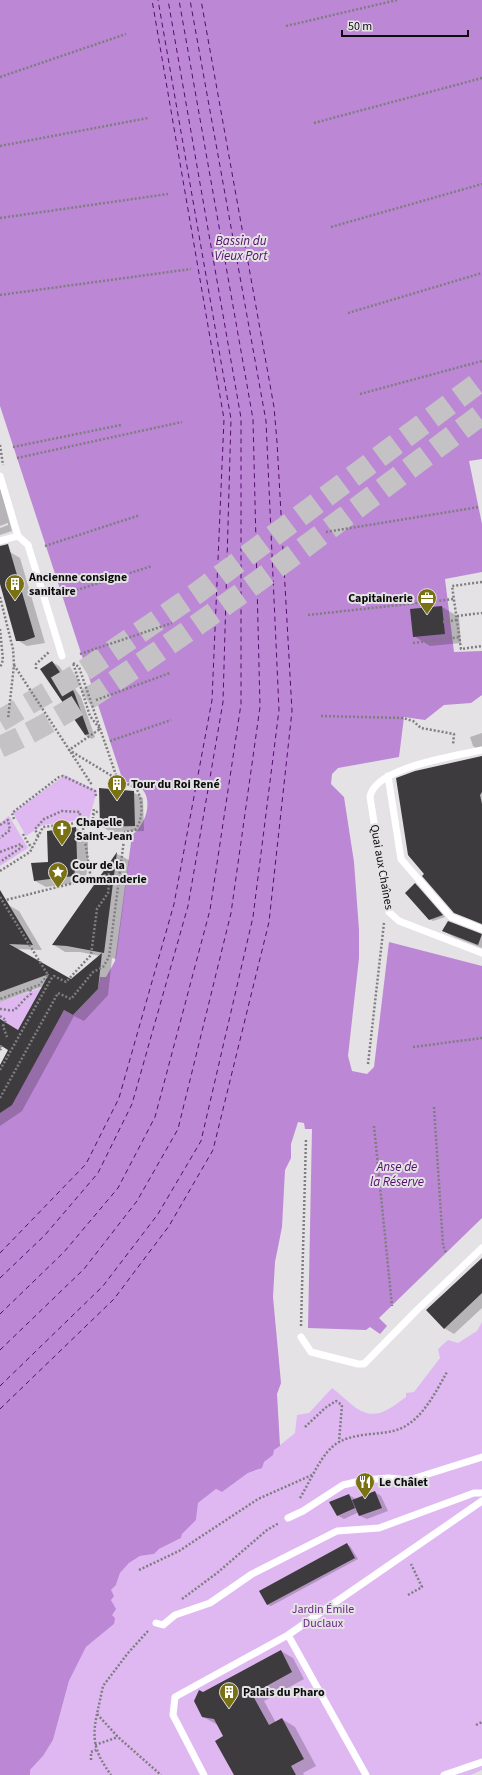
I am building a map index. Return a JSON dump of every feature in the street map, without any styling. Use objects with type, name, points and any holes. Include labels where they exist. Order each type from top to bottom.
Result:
[{"type":"lane","points":[[0,476],[18,536],[28,545],[62,656]]},
{"type":"lane","points":[[0,541],[18,536]]},
{"type":"lane","name":"Quai aux Chaînes","points":[[482,750],[401,769],[388,776],[373,788],[370,797],[387,904],[392,916],[399,921],[482,953]]},
{"type":"lane","points":[[388,776],[401,858],[451,917],[482,929]]},
{"type":"lane","points":[[301,1337],[311,1352],[358,1364],[364,1364],[417,1310],[482,1248]]},
{"type":"lane","points":[[288,1518],[303,1511],[343,1485],[364,1480],[389,1478],[409,1480],[482,1457]]},
{"type":"lane","points":[[156,1623],[163,1625],[175,1615],[210,1603],[252,1574],[337,1531],[379,1528],[474,1493],[482,1493]]},
{"type":"lane","points":[[204,1775],[173,1715],[175,1697],[288,1635],[482,1501]]},
{"type":"lane","points":[[288,1635],[366,1775]]},
{"type":"lane","points":[[444,1775],[482,1762]]},
{"type":"path","points":[[286,26],[397,0]]},
{"type":"path","points":[[0,77],[126,34]]},
{"type":"path","points":[[314,123],[482,78]]},
{"type":"path","points":[[0,146],[148,118]]},
{"type":"path","points":[[331,227],[482,184]]},
{"type":"path","points":[[0,218],[168,194]]},
{"type":"path","points":[[0,295],[191,269]]},
{"type":"path","points":[[348,313],[482,273]]},
{"type":"path","points":[[360,394],[482,361]]},
{"type":"path","points":[[17,458],[182,422]]},
{"type":"path","points":[[13,447],[121,425]]},
{"type":"path","points":[[326,532],[479,507]]},
{"type":"path","points":[[45,546],[140,516]]},
{"type":"path","points":[[61,595],[152,566]]},
{"type":"path","points":[[482,582],[452,586],[461,649],[482,646]]},
{"type":"path","points":[[0,597],[13,649],[14,665],[8,719]]},
{"type":"path","points":[[308,615],[454,599]]},
{"type":"path","points":[[444,622],[467,615],[482,613]]},
{"type":"path","points":[[80,654],[172,623]]},
{"type":"path","points":[[0,629],[3,660],[0,668]]},
{"type":"path","points":[[413,643],[460,637]]},
{"type":"path","points":[[62,656],[79,667],[117,779]]},
{"type":"path","points":[[36,664],[36,669]]},
{"type":"path","points":[[73,664],[90,716],[100,728]]},
{"type":"path","points":[[14,665],[92,784]]},
{"type":"path","points":[[96,700],[170,673]]},
{"type":"path","points":[[321,716],[404,718],[413,721],[421,728],[454,734],[453,743]]},
{"type":"path","points":[[110,741],[171,720]]},
{"type":"path","points":[[69,750],[100,728]]},
{"type":"path","points":[[0,1098],[58,993],[71,999],[93,972],[103,967],[109,956],[125,832],[135,830],[140,818],[142,804],[136,788],[117,779],[69,750]]},
{"type":"path","points":[[14,818],[12,814],[59,777],[63,776],[95,791],[96,796]]},
{"type":"path","points":[[0,871],[30,852],[43,827],[93,822],[94,808]]},
{"type":"path","points":[[93,815],[99,810]]},
{"type":"path","points":[[38,836],[35,829],[44,819],[62,811],[80,812],[80,821],[78,823]]},
{"type":"path","points":[[0,826],[8,820],[10,830],[0,838]]},
{"type":"path","points":[[83,828],[91,879]]},
{"type":"path","points":[[23,834],[32,848]]},
{"type":"path","points":[[0,852],[21,844],[22,847],[0,862]]},
{"type":"path","points":[[0,1070],[51,979],[54,976],[66,982],[91,955],[97,909],[108,893],[110,874],[6,900]]},
{"type":"path","points":[[0,897],[48,975],[40,984],[0,999]]},
{"type":"path","points":[[368,1064],[387,904]]},
{"type":"path","points":[[0,1009],[13,1010],[23,999],[31,994],[30,988]]},
{"type":"path","points":[[0,1016],[6,1020],[3,1026],[7,1037]]},
{"type":"path","points":[[413,1047],[482,1038]]},
{"type":"path","points":[[0,1046],[2,1047],[0,1050]]},
{"type":"path","points":[[434,1107],[443,1245],[446,1253]]},
{"type":"path","points":[[374,1126],[392,1306]]},
{"type":"path","points":[[301,1337],[306,1139]]},
{"type":"path","points":[[305,1427],[325,1408],[336,1402],[342,1404],[339,1442]]},
{"type":"path","points":[[139,1570],[179,1551],[258,1499],[312,1475]]},
{"type":"path","points":[[408,1595],[422,1587],[412,1565]]},
{"type":"path","points":[[97,1714],[94,1727],[95,1746],[111,1775]]},
{"type":"path","points":[[476,1725],[482,1722]]},
{"type":"path","points":[[95,1746],[118,1737]]},
{"type":"path","points":[[91,1760],[91,1752],[96,1750]]},
{"type":"green space","points":[[65,775],[97,791],[89,819],[43,825],[26,836],[13,813]]},
{"type":"green space","points":[[9,816],[28,848],[0,866],[0,823]]},
{"type":"green space","points":[[41,988],[18,1030],[0,1019],[0,1002]]},
{"type":"green space","name":"Jardin Émile Duclaux","points":[[482,1322],[482,1770],[471,1775],[30,1775],[30,1770],[43,1756],[53,1740],[69,1681],[86,1647],[114,1624],[112,1615],[111,1590],[116,1585],[120,1573],[129,1563],[140,1556],[154,1554],[159,1549],[181,1538],[182,1534],[196,1520],[198,1503],[216,1489],[222,1492],[248,1473],[258,1470],[274,1450],[295,1433],[297,1415],[309,1413],[332,1388],[359,1410],[373,1414],[380,1413],[406,1397],[406,1393],[414,1392],[440,1358],[438,1349],[448,1340],[458,1343],[477,1331]]},
{"type":"water","points":[[0,0],[482,0],[482,572],[445,579],[454,652],[482,651],[482,695],[471,703],[444,705],[425,720],[404,717],[399,757],[338,768],[332,774],[331,784],[344,797],[354,862],[359,930],[359,958],[348,1056],[352,1071],[367,1074],[374,1067],[389,942],[482,966],[482,1218],[379,1318],[387,1326],[380,1334],[370,1327],[366,1330],[308,1328],[312,1129],[305,1129],[304,1123],[298,1122],[291,1144],[291,1158],[285,1170],[282,1227],[275,1262],[273,1297],[281,1383],[277,1394],[280,1446],[274,1450],[273,1455],[264,1462],[262,1468],[248,1473],[222,1492],[216,1489],[198,1503],[196,1520],[182,1534],[181,1538],[159,1549],[154,1554],[140,1556],[129,1563],[120,1573],[116,1585],[111,1590],[114,1596],[111,1600],[116,1609],[112,1615],[115,1618],[114,1624],[86,1647],[69,1681],[53,1740],[43,1756],[30,1770],[30,1775],[0,1775],[0,1113],[64,1010],[73,1015],[98,989],[100,977],[106,977],[115,961],[132,835],[141,826],[144,820],[147,801],[146,795],[139,786],[123,781],[0,406]]},
{"type":"pier","points":[[482,459],[482,524],[469,461]]},
{"type":"building","name":"Ancienne consigne sanitaire","points":[[8,544],[35,637],[24,641],[16,641],[0,584],[0,546]]},
{"type":"building","name":"Capitainerie","points":[[442,606],[445,634],[413,637],[410,609]]},
{"type":"building","points":[[52,661],[74,692],[89,734],[85,735],[40,669]]},
{"type":"building","points":[[482,756],[482,792],[480,795],[482,804],[482,924],[454,913],[422,876],[424,874],[408,855],[396,778],[415,771]]},
{"type":"building","name":"Tour du Roi René","points":[[99,788],[134,791],[135,826],[100,827]]},
{"type":"building","name":"Chapelle Saint-Jean","points":[[76,827],[77,858],[74,876],[34,881],[31,863],[48,862],[47,831]]},
{"type":"building","points":[[117,852],[104,953],[67,946],[52,945]]},
{"type":"building","points":[[415,883],[443,915],[429,920],[405,893]]},
{"type":"building","points":[[0,890],[33,945],[9,944],[71,979],[102,953],[98,989],[73,1015],[64,1010],[12,1105],[0,1113],[0,1065],[8,1050],[0,1045],[0,1019],[18,1030],[49,974],[0,992]]},
{"type":"building","points":[[448,921],[482,934],[478,945],[442,931]]},
{"type":"building","points":[[482,1258],[482,1293],[444,1329],[426,1310]]},
{"type":"building","points":[[375,1491],[382,1508],[359,1516],[352,1500]]},
{"type":"building","points":[[349,1494],[355,1508],[337,1516],[329,1502]]},
{"type":"building","points":[[347,1543],[355,1558],[267,1605],[259,1591]]},
{"type":"building","name":"Palais du Pharo","points":[[281,1650],[292,1672],[252,1694],[269,1725],[282,1718],[304,1759],[291,1766],[296,1775],[234,1775],[215,1741],[223,1736],[214,1719],[202,1717],[194,1701],[199,1690],[203,1692]]},
{"type":"ferry route","points":[[0,1253],[86,1164],[119,1098],[174,904],[212,700],[224,419],[152,0]]},
{"type":"ferry route","points":[[0,1278],[45,1235],[98,1173],[132,1104],[188,906],[223,702],[231,419],[158,0]]},
{"type":"ferry route","points":[[0,1314],[64,1252],[118,1188],[155,1117],[210,910],[241,704],[241,418],[168,0]]},
{"type":"ferry route","points":[[0,1350],[84,1269],[137,1201],[178,1129],[231,913],[260,707],[253,419],[179,0]]},
{"type":"ferry route","points":[[0,1386],[103,1286],[158,1214],[201,1141],[253,917],[279,710],[266,421],[190,0]]},
{"type":"ferry route","points":[[0,1409],[114,1299],[169,1226],[213,1150],[269,922],[292,711],[277,442],[274,407],[201,0]]},
{"type":"tunnel","points":[[0,721],[85,670],[197,593],[482,380]]},
{"type":"tunnel","points":[[0,747],[22,737],[64,713],[105,688],[165,647],[285,561],[482,414]]},
{"type":"place","name":"Ancienne consigne sanitaire","points":[[15,601]]},
{"type":"place","name":"Capitainerie","points":[[427,615]]},
{"type":"place","name":"Tour du Roi René","points":[[117,801]]},
{"type":"place","name":"Chapelle Saint-Jean","points":[[62,846]]},
{"type":"place","name":"Cour de la Commanderie","points":[[58,889]]},
{"type":"place","name":"Le Châlet","points":[[365,1499]]},
{"type":"place","name":"Palais du Pharo","points":[[229,1709]]},
{"type":"water label","name":"Bassin du Vieux Port","points":[[241,248]]},
{"type":"water label","name":"Anse de la Réserve","points":[[397,1174]]}]
